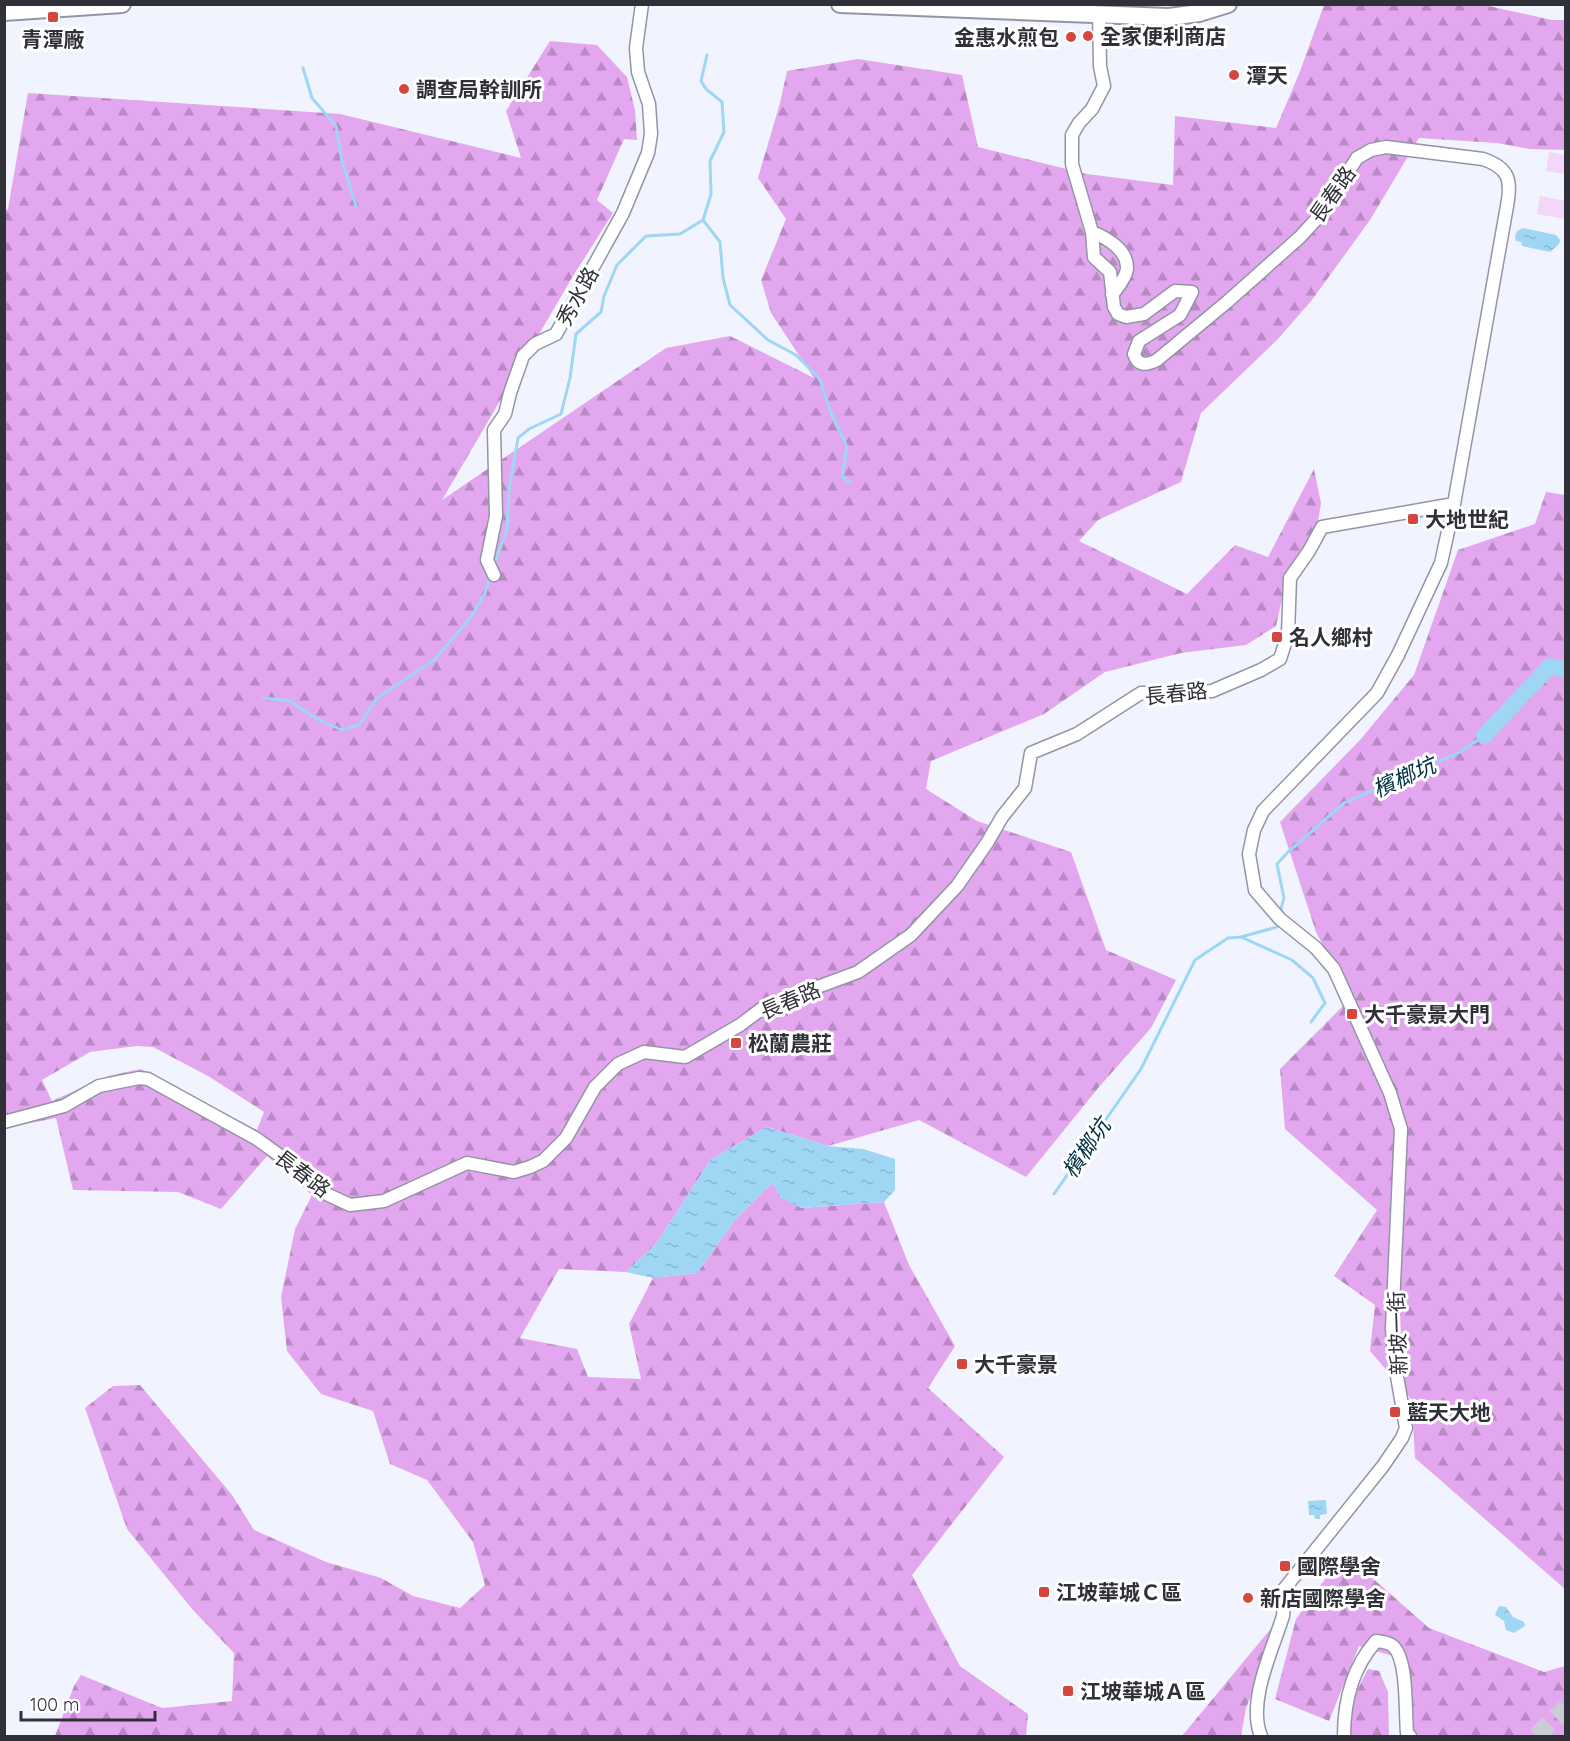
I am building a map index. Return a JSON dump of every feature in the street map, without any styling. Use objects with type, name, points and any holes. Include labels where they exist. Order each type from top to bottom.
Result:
[{"type":"main road","points":[[4,12],[122,4]]},
{"type":"main road","points":[[840,4],[1169,17],[1207,12],[1228,4]]},
{"type":"street","name":"秀水路","points":[[494,575],[487,560],[496,516],[494,430],[505,414],[523,356],[535,344],[556,334],[623,213],[648,153],[651,134],[649,104],[638,72],[636,48],[642,4]]},
{"type":"street","name":"長春路","points":[[1099,13],[1100,66],[1104,86],[1092,109],[1072,135],[1072,164],[1092,232],[1094,257],[1110,272],[1114,307],[1118,314],[1126,317],[1144,314],[1175,291],[1192,292],[1180,315],[1139,341],[1134,354],[1136,360],[1141,364],[1157,360],[1300,237],[1322,213],[1358,158],[1371,150],[1386,147],[1483,159],[1504,171],[1509,182],[1509,195],[1454,504],[1441,563],[1398,655],[1377,693],[1263,811],[1254,830],[1249,854],[1255,890],[1280,919]]},
{"type":"street","points":[[1092,232],[1107,238],[1125,256],[1127,271],[1112,295]]},
{"type":"street","name":"長春路","points":[[4,1122],[64,1106],[99,1086],[139,1078],[148,1079],[257,1138],[297,1168],[320,1191],[350,1205],[384,1201],[467,1163],[514,1172],[530,1167],[543,1161],[566,1138],[595,1087],[618,1064],[644,1052],[685,1057],[740,1025],[764,1007],[858,972],[911,935],[957,886],[987,843],[1002,816],[1025,788],[1031,753],[1077,734],[1142,693],[1212,691],[1261,670],[1280,659],[1288,634],[1290,578],[1322,527],[1454,504]]},
{"type":"street","name":"新坡一街","points":[[1261,1737],[1256,1701],[1283,1616],[1284,1605],[1281,1593],[1383,1466],[1406,1428],[1394,1359],[1392,1328],[1401,1129],[1390,1093],[1334,969],[1316,948],[1280,919]]},
{"type":"street","points":[[1344,1737],[1344,1719],[1350,1684],[1365,1653],[1376,1641],[1389,1643],[1396,1648],[1401,1660],[1407,1733],[1410,1737]]},
{"type":"green space","points":[[1324,5],[1484,5],[1552,20],[1565,20],[1565,150],[1530,149],[1497,143],[1419,138],[1370,220],[1312,300],[1277,340],[1201,413],[1181,482],[1098,520],[1079,541],[1187,594],[1235,545],[1268,557],[1314,469],[1321,503],[1316,534],[1287,576],[1276,626],[1246,645],[1181,653],[1105,672],[1044,714],[931,761],[926,789],[977,821],[1071,852],[1106,950],[1176,980],[1151,1028],[1099,1087],[1026,1177],[919,1120],[828,1146],[767,1127],[711,1159],[656,1244],[626,1272],[559,1269],[520,1338],[577,1349],[588,1377],[641,1379],[629,1324],[653,1278],[697,1273],[735,1220],[772,1183],[801,1208],[884,1202],[909,1265],[955,1346],[928,1388],[1004,1457],[912,1575],[960,1666],[1028,1714],[1026,1736],[55,1736],[74,1686],[81,1675],[162,1708],[232,1701],[234,1653],[193,1610],[127,1529],[85,1408],[113,1386],[140,1385],[232,1495],[254,1530],[326,1562],[381,1578],[413,1596],[460,1608],[485,1585],[473,1542],[427,1480],[390,1464],[373,1411],[321,1394],[287,1351],[281,1297],[295,1229],[312,1195],[267,1156],[221,1209],[178,1192],[73,1190],[56,1118],[5,1128],[4,211],[8,209],[28,93],[340,114],[521,158],[506,111],[550,41],[597,45],[627,77],[635,110],[637,140],[624,139],[597,200],[613,213],[573,276],[442,500],[666,348],[730,336],[814,378],[771,313],[761,280],[786,219],[758,178],[787,71],[858,59],[962,75],[978,147],[1087,174],[1173,185],[1175,116],[1276,128]],"holes":[[[137,1046],[153,1047],[208,1076],[264,1112],[257,1130],[141,1069],[108,1076],[52,1101],[42,1080],[90,1052]]]},
{"type":"green space","points":[[1546,492],[1565,495],[1565,1589],[1415,1458],[1412,1400],[1370,1351],[1375,1305],[1334,1276],[1377,1210],[1285,1129],[1280,1069],[1351,998],[1316,932],[1280,822],[1360,740],[1414,675],[1458,550],[1535,524]]},
{"type":"green space","points":[[1344,1553],[1429,1628],[1544,1672],[1565,1666],[1565,1736],[1410,1736],[1407,1682],[1393,1656],[1359,1646],[1329,1721],[1275,1699],[1296,1619]]},
{"type":"green space","points":[[1273,1626],[1246,1708],[1241,1736],[1182,1736]]},
{"type":"green space","points":[[1368,1669],[1379,1671],[1388,1692],[1389,1736],[1345,1736],[1350,1710]]},
{"type":"shaded area","points":[[1549,152],[1565,155],[1565,174],[1546,171]]},
{"type":"shaded area","points":[[1540,196],[1565,201],[1565,219],[1537,214]]},
{"type":"water","points":[[1523,228],[1556,235],[1560,240],[1559,244],[1550,252],[1522,246],[1515,237],[1517,231]]},
{"type":"water","points":[[767,1127],[828,1146],[863,1149],[895,1159],[895,1190],[884,1202],[801,1208],[781,1198],[772,1183],[735,1220],[697,1273],[653,1278],[626,1272],[656,1244],[711,1159]]},
{"type":"water","points":[[1326,1500],[1327,1514],[1320,1515],[1320,1519],[1309,1515],[1308,1501]]},
{"type":"water","points":[[1499,1606],[1506,1607],[1513,1617],[1524,1622],[1525,1626],[1514,1633],[1506,1630],[1504,1621],[1495,1615]]},
{"type":"waterway","points":[[494,564],[507,530],[509,490],[518,438],[529,429],[561,414],[570,378],[576,334],[601,312],[604,296],[617,265],[646,236],[680,234],[703,220],[711,194],[710,161],[724,132],[722,102],[706,89],[701,81],[707,55]]},
{"type":"waterway","points":[[303,68],[312,98],[336,126],[342,161],[356,206]]},
{"type":"waterway","points":[[703,220],[720,242],[723,278],[730,305],[768,340],[796,355],[820,379],[829,408],[847,447],[842,476],[850,483]]},
{"type":"waterway","points":[[263,698],[290,701],[317,719],[342,730],[359,725],[376,699],[434,660],[472,616],[485,593],[490,576]]},
{"type":"waterway","name":"檳榔坑","points":[[1484,736],[1550,666],[1566,670]]},
{"type":"waterway","name":"檳榔坑","points":[[1281,909],[1284,898],[1277,864],[1344,803],[1458,753],[1484,736]]},
{"type":"waterway","name":"檳榔坑","points":[[1054,1194],[1141,1069],[1195,960],[1228,938],[1241,937],[1277,927]]},
{"type":"waterway","points":[[1241,937],[1292,960],[1313,978],[1325,1003],[1311,1022]]},
{"type":"tunnel","points":[[1536,1736],[1566,1708]]},
{"type":"place","name":"青潭廠","points":[[53,17]]},
{"type":"place","name":"全家便利商店","points":[[1088,36]]},
{"type":"place","name":"金惠水煎包","points":[[1071,37]]},
{"type":"place","name":"潭天","points":[[1234,75]]},
{"type":"place","name":"調查局幹訓所","points":[[404,89]]},
{"type":"place","name":"大地世紀","points":[[1413,519]]},
{"type":"place","name":"名人鄉村","points":[[1277,637]]},
{"type":"place","name":"大千豪景大門","points":[[1352,1014]]},
{"type":"place","name":"松蘭農莊","points":[[736,1043]]},
{"type":"place","name":"大千豪景","points":[[962,1364]]},
{"type":"place","name":"藍天大地","points":[[1395,1412]]},
{"type":"place","name":"國際學舍","points":[[1285,1566]]},
{"type":"place","name":"江坡華城Ｃ區","points":[[1044,1592]]},
{"type":"place","name":"新店國際學舍","points":[[1248,1598]]},
{"type":"place","name":"江坡華城Ａ區","points":[[1068,1691]]}]
